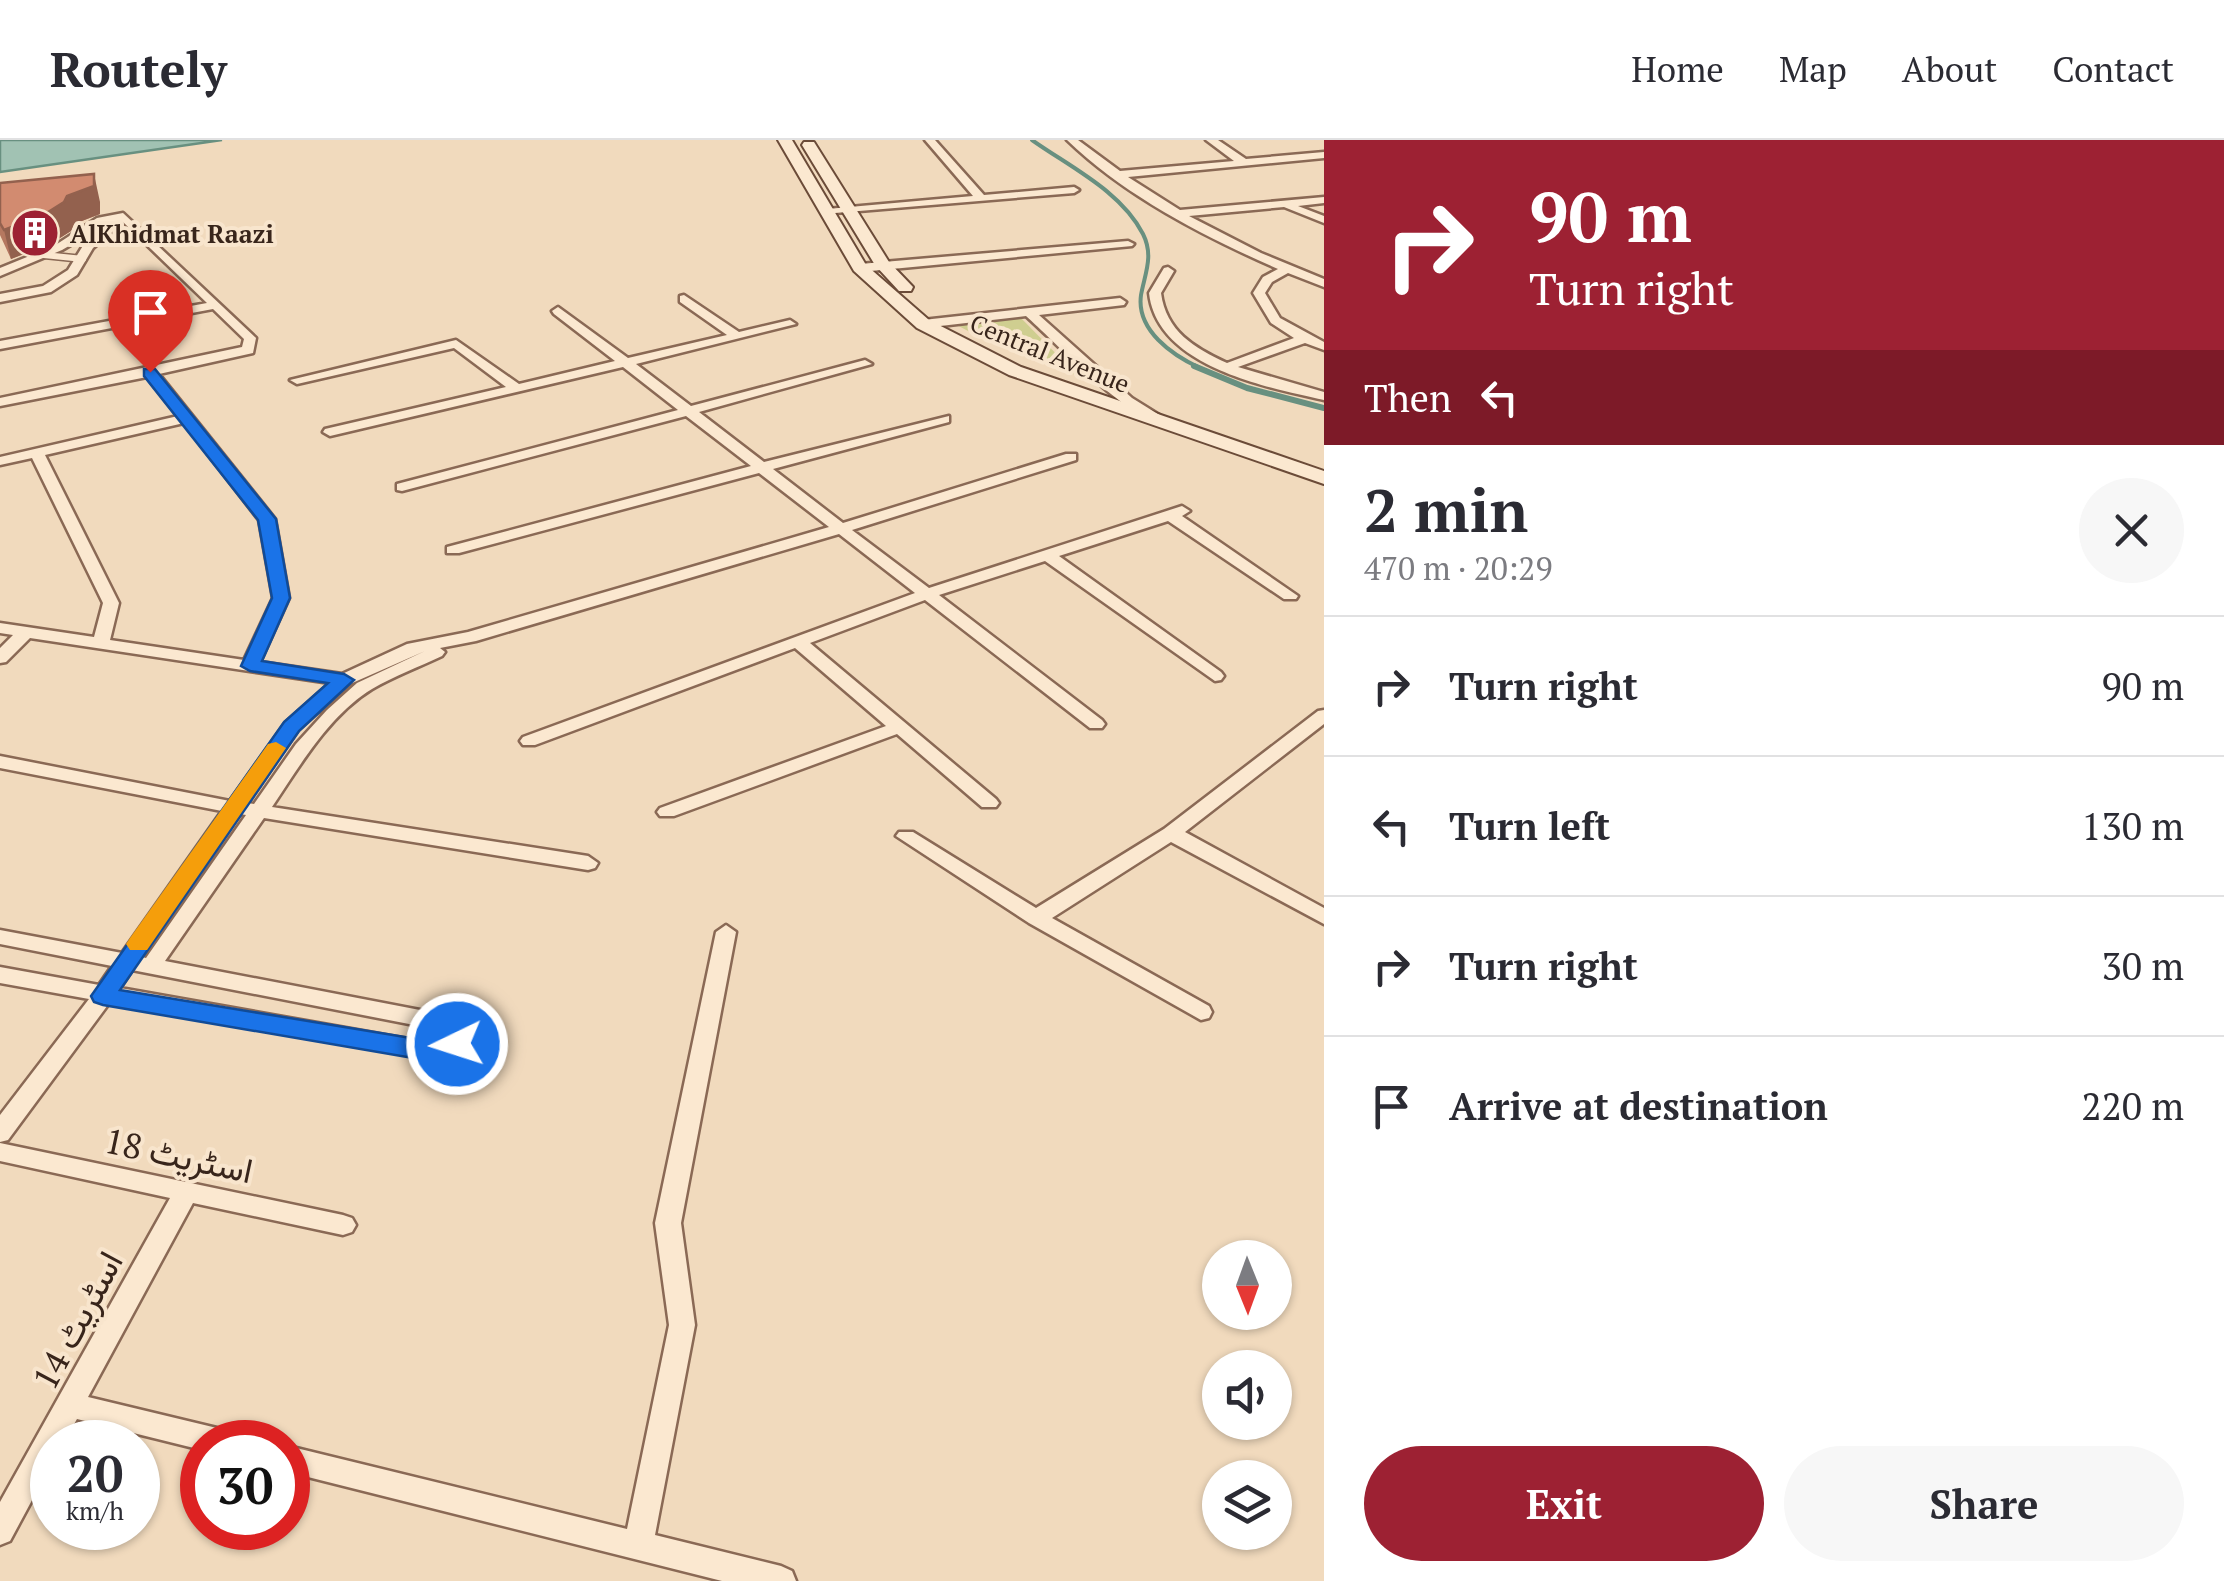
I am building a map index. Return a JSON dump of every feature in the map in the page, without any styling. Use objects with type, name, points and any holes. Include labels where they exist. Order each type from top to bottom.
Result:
[{"type":"street","name":"Central Avenue","points":[[785,140],[860,268],[923,324],[1015,371],[1324,478]]},
{"type":"street","name":"Central Avenue","points":[[806,140],[883,266],[944,320],[998,351],[1127,401],[1324,464]]},
{"type":"street","points":[[930,140],[982,199]]},
{"type":"street","points":[[1072,140],[1115,175],[1175,214],[1285,270],[1324,284]]},
{"type":"street","points":[[1212,140],[1243,162]]},
{"type":"street","points":[[1115,175],[1324,155]]},
{"type":"street","points":[[827,212],[1074,190]]},
{"type":"street","points":[[1175,214],[1324,200]]},
{"type":"street","points":[[1284,204],[1324,220]]},
{"type":"street","points":[[0,272],[44,255],[100,220],[123,216]]},
{"type":"street","points":[[0,298],[47,290],[73,272],[88,246],[123,216]]},
{"type":"street","points":[[0,402],[248,350],[250,338],[123,216]]},
{"type":"street","points":[[860,268],[1128,244]]},
{"type":"street","points":[[1285,270],[1267,280],[1259,293],[1263,308],[1278,324],[1324,346]]},
{"type":"street","points":[[1168,272],[1155,292],[1160,317],[1184,343],[1227,367],[1285,388],[1324,396]]},
{"type":"street","points":[[684,299],[738,337]]},
{"type":"street","points":[[923,324],[1120,302]]},
{"type":"street","points":[[0,345],[216,306]]},
{"type":"street","points":[[558,311],[1096,724]]},
{"type":"street","points":[[1028,311],[1127,401],[1164,424]]},
{"type":"street","points":[[330,432],[790,324]]},
{"type":"street","points":[[1227,367],[1304,339]]},
{"type":"street","points":[[297,380],[456,344],[516,388]]},
{"type":"street","points":[[402,487],[864,364]]},
{"type":"street","points":[[150,372],[267,519],[281,598],[250,666]]},
{"type":"street","points":[[0,460],[189,418]]},
{"type":"street","points":[[453,550],[944,419]]},
{"type":"street","points":[[38,453],[111,604],[101,643]]},
{"type":"street","points":[[0,1133],[103,996],[292,726],[344,680],[413,648],[470,637],[1071,457]]},
{"type":"street","points":[[529,741],[927,594],[1176,513],[1290,596]]},
{"type":"street","points":[[1046,554],[1215,676]]},
{"type":"street","points":[[0,628],[344,680]]},
{"type":"street","points":[[0,658],[25,632]]},
{"type":"street","points":[[152,966],[303,748],[350,697],[470,637]]},
{"type":"street","points":[[798,641],[989,803]]},
{"type":"street","points":[[1036,918],[1171,832],[1324,715]]},
{"type":"street","points":[[667,812],[900,728]]},
{"type":"street","points":[[0,762],[232,807],[588,863]]},
{"type":"street","points":[[1171,832],[1324,916]]},
{"type":"street","points":[[906,836],[1036,918],[1202,1012]]},
{"type":"street","points":[[638,1546],[682,1325],[668,1223],[726,932]]},
{"type":"street","points":[[0,937],[452,1024],[460,1038],[454,1047],[436,1052],[0,975]]},
{"type":"street","name":"اسٹریٹ 18","points":[[0,1152],[342,1226]]},
{"type":"street","name":"اسٹریٹ 14","points":[[0,1532],[186,1193]]},
{"type":"street","points":[[72,1405],[180,1432]]},
{"type":"street","points":[[310,1464],[770,1580]]},
{"type":"lane","points":[[44,255],[83,259]]},
{"type":"shaded area","points":[[0,140],[222,140],[0,172]]},
{"type":"shaded area","points":[[1018,315],[1078,376],[989,342],[951,322]]},
{"type":"building","points":[[94,174],[94,186],[67,196],[45,214],[4,230],[0,223],[0,183]]},
{"type":"waterway","points":[[1032,140],[1094,181],[1133,219],[1148,250],[1141,295],[1144,319],[1158,340],[1200,368]]},
{"type":"waterway","points":[[1194,366],[1247,388],[1324,408]]},
{"type":"slow traffic","points":[[138,944],[276,748]]},
{"type":"place","name":"AlKhidmat Raazi","points":[[35,233]]},
{"type":"route","points":[[150,372],[267,519],[281,598],[250,666],[344,680],[292,726],[103,996],[436,1052],[457,1044]]}]
